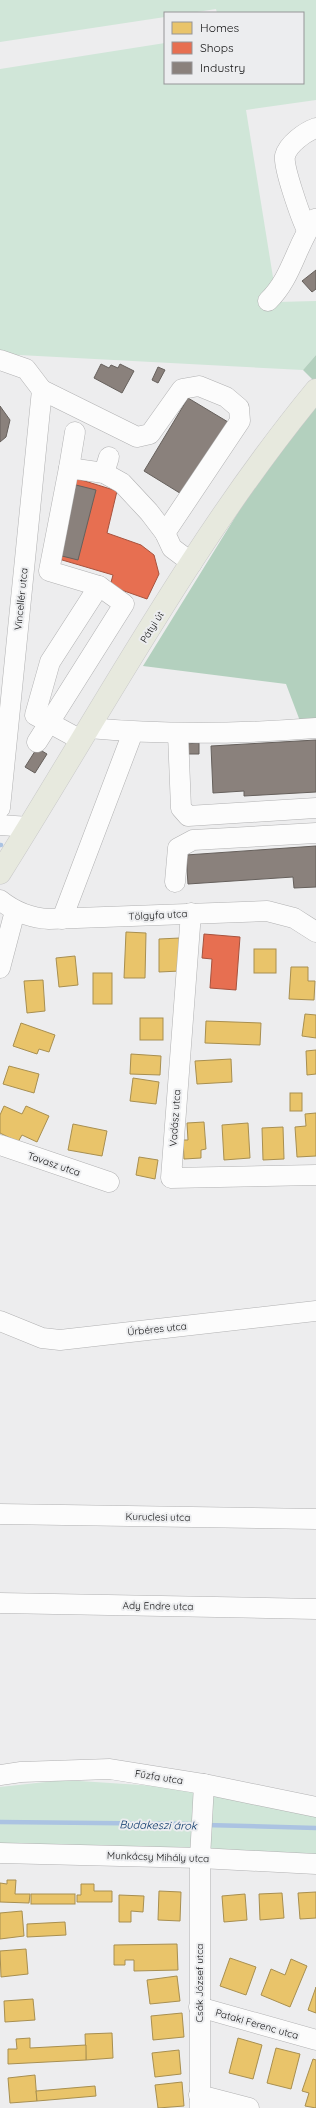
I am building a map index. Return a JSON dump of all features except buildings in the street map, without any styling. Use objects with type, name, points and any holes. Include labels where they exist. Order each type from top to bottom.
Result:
[{"type":"main road","name":"Pátyi út","points":[[0,873],[192,563],[249,476],[316,390]]},
{"type":"street","points":[[268,301],[285,280],[311,223],[298,210],[285,157],[290,146],[309,130],[316,128]]},
{"type":"street","points":[[0,360],[26,369],[42,390],[137,437],[150,434],[182,389],[199,386],[226,397],[239,408],[240,422],[165,533]]},
{"type":"street","name":"Vincellér utca","points":[[0,808],[42,390]]},
{"type":"street","points":[[37,742],[124,604],[99,586],[49,571],[75,432]]},
{"type":"street","points":[[69,468],[106,465],[149,512],[165,533],[172,548],[192,563]]},
{"type":"street","points":[[99,586],[50,662],[35,715],[50,722],[85,734],[133,732],[178,734],[246,733],[316,728]]},
{"type":"street","points":[[62,919],[133,732]]},
{"type":"street","points":[[178,734],[181,808],[188,816],[316,808]]},
{"type":"street","points":[[0,825],[29,827]]},
{"type":"street","points":[[175,882],[178,848],[193,840],[316,833]]},
{"type":"street","points":[[0,968],[8,906]]},
{"type":"street","name":"Tölgyfa utca","points":[[8,906],[40,919],[191,913],[273,912],[294,918],[314,928]]},
{"type":"street","name":"Vadász utca","points":[[191,913],[171,1178],[316,1175]]},
{"type":"street","name":"Tavasz utca","points":[[0,1145],[109,1182]]},
{"type":"street","name":"Úrbéres utca","points":[[0,1321],[42,1338],[60,1340],[316,1311]]},
{"type":"street","name":"Kuruclesi utca","points":[[0,1514],[316,1519]]},
{"type":"street","name":"Ady Endre utca","points":[[0,1603],[316,1609]]},
{"type":"street","name":"Fűzfa utca","points":[[0,1775],[21,1772],[110,1769],[204,1784],[316,1807]]},
{"type":"street","name":"Csák József utca","points":[[200,2102],[200,1858],[204,1784]]},
{"type":"street","name":"Munkácsy Mihály utca","points":[[0,1853],[200,1858],[316,1864]]},
{"type":"street","name":"Pataki Ferenc utca","points":[[199,2007],[316,2040]]},
{"type":"street","points":[[200,2102],[249,2108]]},
{"type":"green space","points":[[0,0],[316,0],[316,100],[246,110],[277,302],[316,301],[316,355],[303,370],[0,354],[0,69],[164,43],[164,84],[304,84],[304,12],[217,12],[216,9],[197,12],[164,12],[164,17],[0,42]]},
{"type":"green space","points":[[316,355],[316,383],[303,370]]},
{"type":"green space","points":[[316,407],[316,720],[300,721],[286,684],[143,666],[260,477]]},
{"type":"green space","points":[[64,1780],[202,1789],[316,1807],[316,1869],[0,1857],[0,1787]]},
{"type":"waterway","name":"Budakeszi árok","points":[[0,1822],[196,1824]]},
{"type":"waterway","name":"Budakeszi árok","points":[[206,1825],[316,1828]]}]
